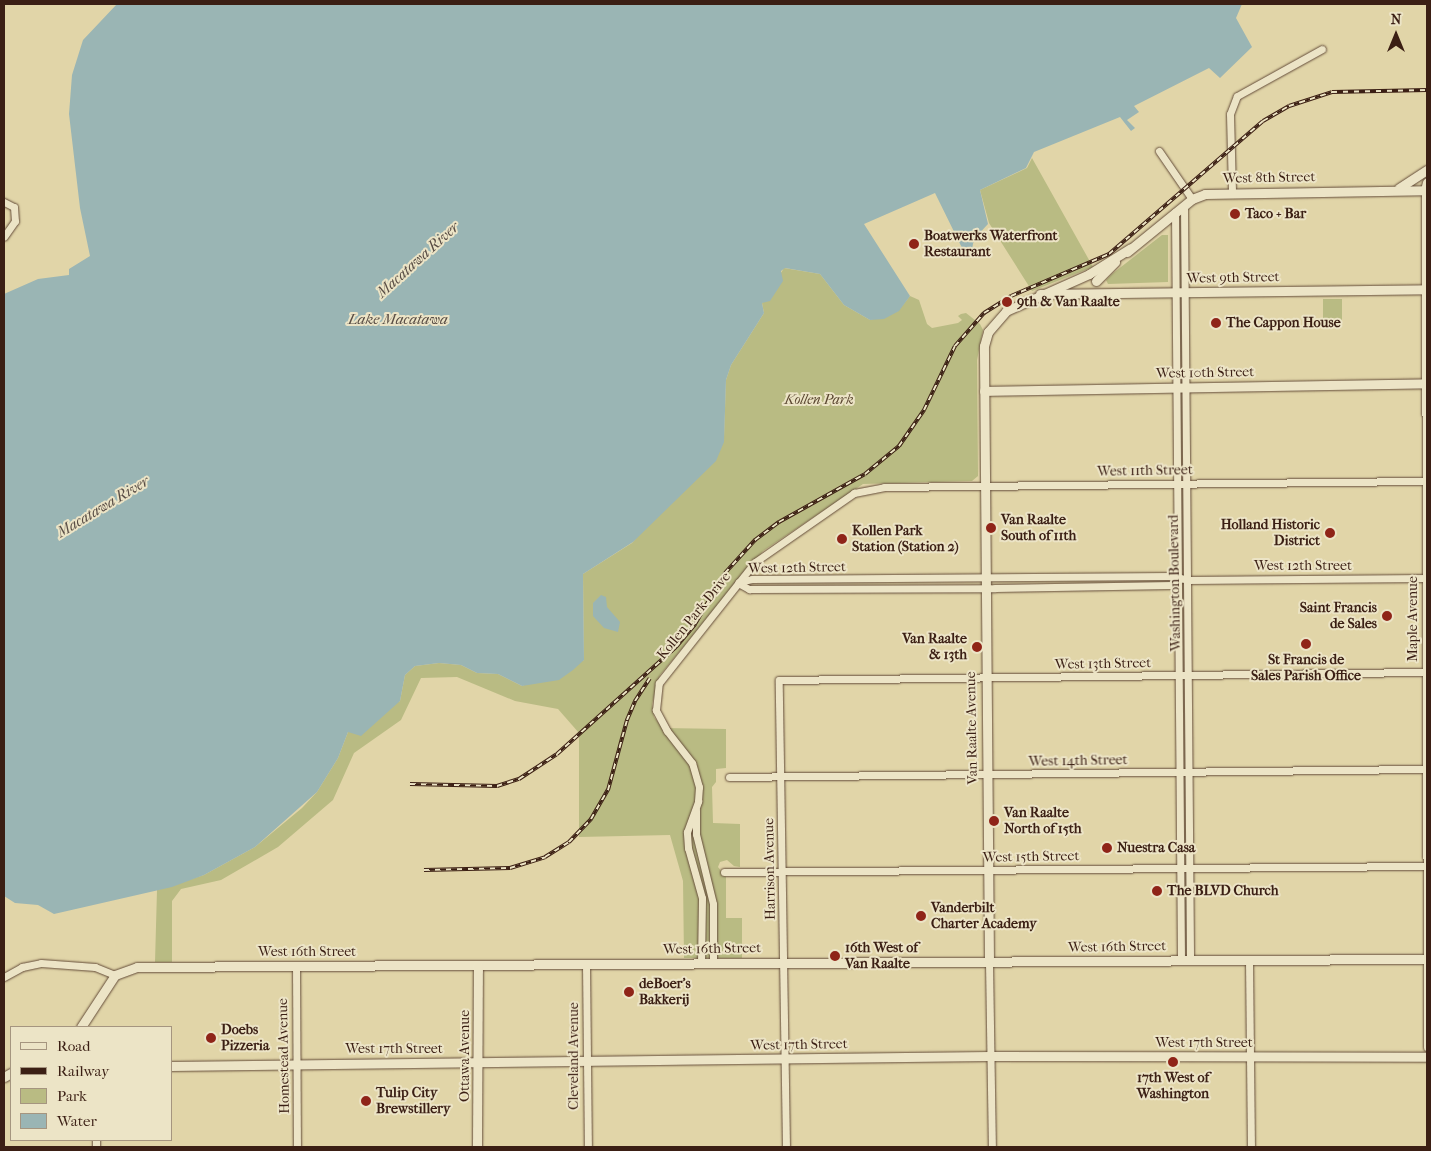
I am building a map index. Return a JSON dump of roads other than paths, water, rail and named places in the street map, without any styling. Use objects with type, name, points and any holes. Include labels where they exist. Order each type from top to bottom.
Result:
[{"type":"street","points":[[1232,191],[1230,114],[1237,96],[1322,49]]},
{"type":"street","points":[[1159,151],[1192,200]]},
{"type":"street","points":[[1394,190],[1427,170]]},
{"type":"street","name":"West 8th Street","points":[[1096,281],[1131,248],[1175,212],[1192,200],[1211,193],[1232,191],[1394,190],[1426,186]]},
{"type":"street","name":"Maple Avenue","points":[[1426,186],[1427,1048]]},
{"type":"street","points":[[4,237],[15,221],[7,202]]},
{"type":"street","name":"Washington Boulevard","points":[[1184,206],[1181,292],[1182,483],[1179,580],[1181,868],[1186,960]]},
{"type":"street","name":"Washington Boulevard","points":[[1175,212],[1181,292]]},
{"type":"street","name":"West 8th Street","points":[[1039,294],[1089,274],[1131,248]]},
{"type":"street","points":[[1089,274],[1105,294]]},
{"type":"street","name":"West 9th Street","points":[[1039,294],[1426,289]]},
{"type":"street","name":"Van Raalte Avenue","points":[[992,1147],[984,588],[984,346],[988,332],[1003,314],[1039,294]]},
{"type":"street","name":"West 10th Street","points":[[984,391],[1426,383]]},
{"type":"street","name":"West 11th Street","points":[[865,488],[984,485],[1425,481]]},
{"type":"street","name":"Washington Boulevard","points":[[1182,483],[1188,580],[1189,675],[1190,867],[1186,960]]},
{"type":"street","name":"Kollen Park Drive","points":[[713,962],[713,904],[696,834],[698,787],[696,772],[667,730],[656,710],[656,696],[659,684],[674,661],[738,582],[772,548],[865,488]]},
{"type":"street","name":"West 12th Street","points":[[738,582],[752,579],[984,577],[1172,576],[1179,580],[1426,578]]},
{"type":"street","name":"West 12th Street","points":[[738,582],[749,589],[984,588],[1172,584],[1179,580]]},
{"type":"street","name":"West 13th Street","points":[[779,680],[1426,672]]},
{"type":"street","name":"Harrison Avenue","points":[[779,680],[786,1147]]},
{"type":"street","name":"West 14th Street","points":[[729,777],[1426,769]]},
{"type":"street","name":"Kollen Park Drive","points":[[696,810],[690,821],[688,840],[702,898],[701,963]]},
{"type":"street","name":"West 15th Street","points":[[724,872],[1426,866]]},
{"type":"street","name":"West 16th Street","points":[[115,975],[137,967],[296,965],[1426,959]]},
{"type":"street","points":[[1250,960],[1250,1147]]},
{"type":"street","points":[[4,977],[22,967],[41,963],[95,967],[115,975],[82,1026]]},
{"type":"street","name":"Cleveland Avenue","points":[[586,964],[588,1147]]},
{"type":"street","name":"Homestead Avenue","points":[[296,965],[297,1147]]},
{"type":"street","name":"Ottawa Avenue","points":[[477,1147],[479,1062],[478,965]]},
{"type":"street","name":"West 17th Street","points":[[172,1066],[990,1056],[1427,1057]]},
{"type":"water","name":"Lake Macatawa","points":[[117,4],[1242,4],[1236,18],[1252,47],[1220,78],[1209,68],[1134,106],[1139,112],[1127,120],[1135,128],[1131,131],[1120,117],[1034,152],[1026,168],[980,190],[988,224],[974,239],[972,249],[965,254],[935,193],[864,224],[910,296],[899,311],[884,319],[870,320],[844,305],[820,274],[785,268],[781,271],[783,281],[770,301],[762,303],[764,313],[731,365],[726,380],[724,442],[716,461],[633,542],[583,574],[584,660],[573,670],[559,680],[522,686],[498,674],[477,673],[461,665],[439,663],[415,666],[405,675],[400,701],[361,736],[348,732],[338,758],[317,792],[255,847],[204,875],[172,887],[54,914],[38,905],[15,903],[4,896],[4,294],[38,279],[69,275],[69,269],[90,256],[80,208],[69,114],[72,75],[83,40]]},
{"type":"water","points":[[601,595],[606,597],[607,607],[620,622],[618,632],[604,628],[593,616],[593,603]]},
{"type":"railway","points":[[410,784],[497,786],[519,779],[557,754],[676,647],[695,624],[725,573],[755,540],[779,522],[865,474],[899,446],[924,410],[955,346],[984,313],[1011,296],[1109,254],[1263,121],[1289,106],[1332,92],[1427,90]]},
{"type":"railway","points":[[424,870],[510,868],[545,857],[569,842],[591,819],[608,790],[627,720],[635,701],[650,678]]},
{"type":"place","name":"Taco + Bar","points":[[1235,214]]},
{"type":"place","name":"Boatwerks Waterfront Restaurant","points":[[914,244]]},
{"type":"place","name":"9th & Van Raalte","points":[[1007,302]]},
{"type":"place","name":"The Cappon House","points":[[1216,323]]},
{"type":"place","name":"Van Raalte South of 11th","points":[[991,528]]},
{"type":"place","name":"Holland Historic District","points":[[1330,533]]},
{"type":"place","name":"Kollen Park Station (Station 2)","points":[[842,539]]},
{"type":"place","name":"Saint Francis de Sales","points":[[1387,616]]},
{"type":"place","name":"St Francis de Sales Parish Office","points":[[1306,644]]},
{"type":"place","name":"Van Raalte & 13th","points":[[977,647]]},
{"type":"place","name":"Van Raalte North of 15th","points":[[994,821]]},
{"type":"place","name":"Nuestra Casa","points":[[1107,848]]},
{"type":"place","name":"The BLVD Church","points":[[1157,891]]},
{"type":"place","name":"Vanderbilt Charter Academy","points":[[921,916]]},
{"type":"place","name":"16th West of Van Raalte","points":[[835,956]]},
{"type":"place","name":"deBoer's Bakkerij","points":[[629,992]]},
{"type":"place","name":"Doebs Pizzeria","points":[[211,1038]]},
{"type":"place","name":"17th West of Washington","points":[[1173,1062]]},
{"type":"place","name":"Tulip City Brewstillery","points":[[366,1101]]},
{"type":"water label","name":"Macatawa River","points":[[418,260]]},
{"type":"water label","name":"Macatawa River","points":[[103,507]]},
{"type":"park label","name":"Kollen Park","points":[[819,400]]}]
